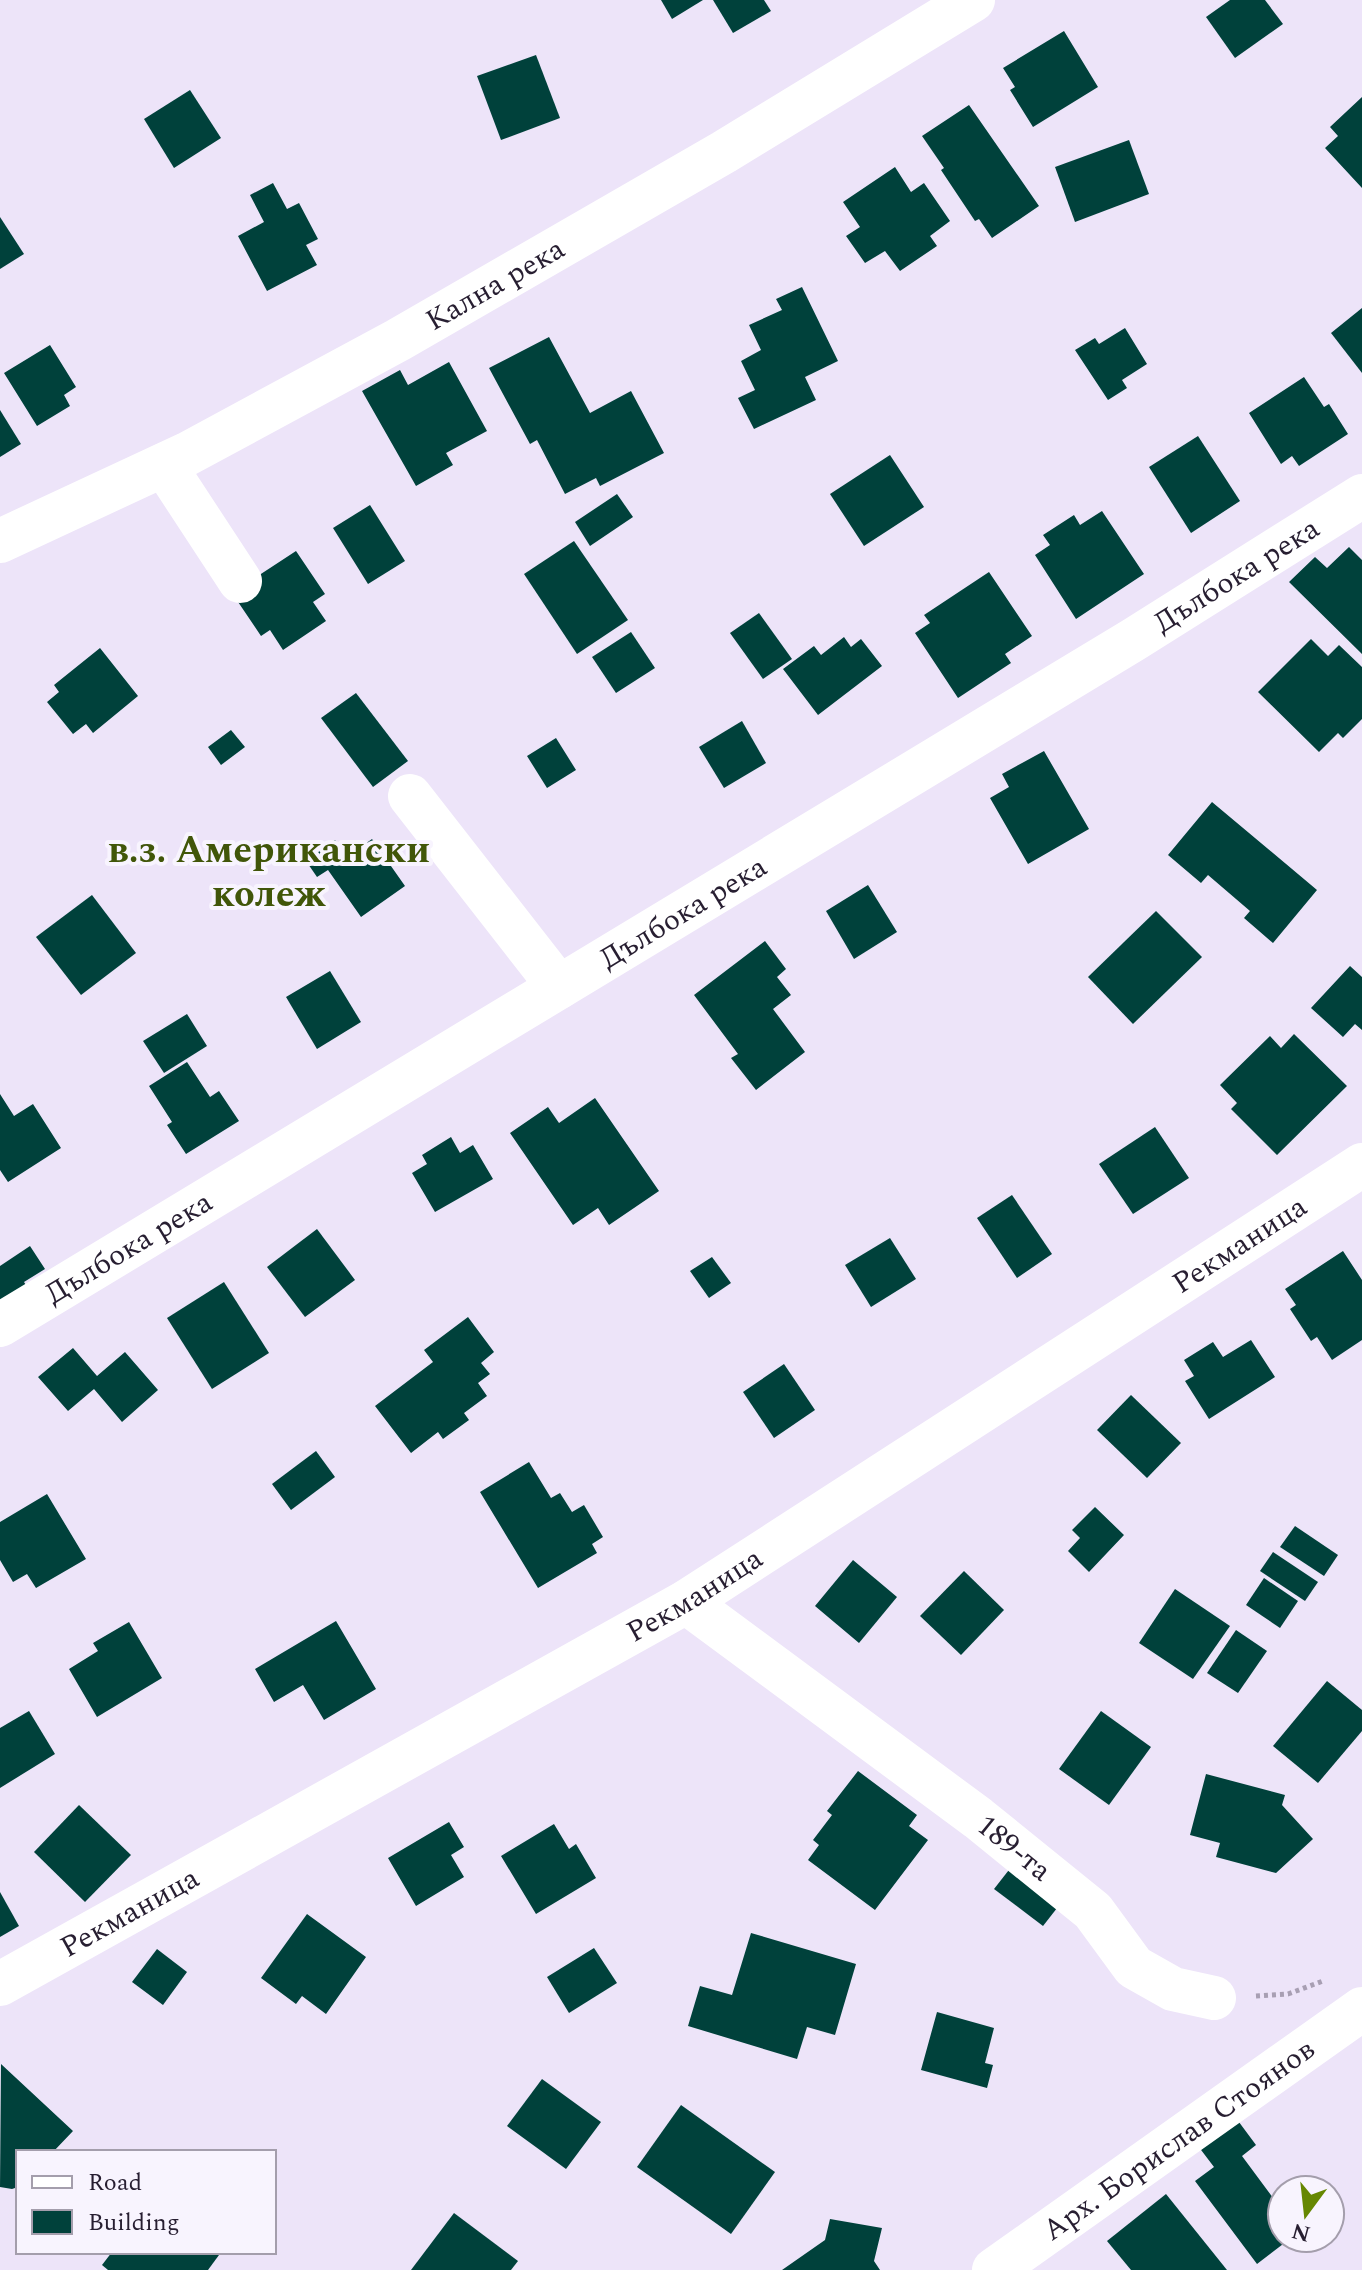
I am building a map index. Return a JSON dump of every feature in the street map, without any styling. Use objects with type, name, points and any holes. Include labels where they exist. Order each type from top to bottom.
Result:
[{"type":"street","name":"Кална река","points":[[0,541],[164,465],[411,333],[724,152],[973,0]]},
{"type":"street","points":[[164,465],[240,581]]},
{"type":"street","name":"Дълбока река","points":[[0,1325],[1197,601],[1362,496]]},
{"type":"street","points":[[410,796],[559,987]]},
{"type":"street","name":"Рекманица","points":[[0,1984],[686,1602],[1362,1165]]},
{"type":"street","name":"189-та","points":[[686,1602],[978,1818],[1093,1911],[1134,1967],[1173,1989],[1214,1998]]},
{"type":"street","name":"Арх. Борислав Стоянов","points":[[994,2270],[1347,1993]]},
{"type":"path","points":[[1214,1998],[1347,1993]]},
{"type":"building","points":[[661,0],[703,0],[672,19]]},
{"type":"building","points":[[713,0],[764,0],[771,11],[733,33]]},
{"type":"building","points":[[1230,0],[1265,0],[1283,24],[1235,58],[1206,17]]},
{"type":"building","points":[[1064,31],[1098,87],[1033,127],[1010,90],[1015,87],[1003,68]]},
{"type":"building","points":[[536,55],[560,118],[501,140],[477,76]]},
{"type":"building","points":[[190,90],[221,138],[174,168],[144,119]]},
{"type":"building","points":[[1362,97],[1362,188],[1325,148],[1338,136],[1330,127]]},
{"type":"building","points":[[969,105],[1039,206],[992,238],[979,219],[975,221],[922,136]]},
{"type":"building","points":[[1129,140],[1149,194],[1075,222],[1055,167]]},
{"type":"building","points":[[895,167],[911,192],[924,183],[950,221],[930,236],[937,246],[900,271],[885,251],[865,263],[846,236],[860,227],[843,202]]},
{"type":"building","points":[[273,183],[287,209],[299,203],[318,239],[306,245],[317,265],[267,291],[238,236],[264,222],[250,195]]},
{"type":"building","points":[[0,217],[24,254],[0,269]]},
{"type":"building","points":[[802,287],[838,361],[805,377],[816,400],[754,429],[738,398],[755,390],[741,361],[761,350],[749,325],[782,310],[776,299]]},
{"type":"building","points":[[1362,308],[1362,373],[1331,333]]},
{"type":"building","points":[[1125,328],[1147,364],[1122,380],[1127,388],[1108,400],[1075,350],[1095,338],[1099,344]]},
{"type":"building","points":[[549,337],[590,413],[631,391],[664,453],[600,486],[596,478],[565,494],[537,440],[530,444],[489,368]]},
{"type":"building","points":[[50,345],[76,387],[64,395],[70,406],[37,426],[4,373]]},
{"type":"building","points":[[449,362],[487,431],[446,453],[453,465],[416,486],[362,391],[400,370],[408,385]]},
{"type":"building","points":[[1304,377],[1324,407],[1329,404],[1348,434],[1299,466],[1292,456],[1281,464],[1249,413]]},
{"type":"building","points":[[0,410],[21,444],[0,457]]},
{"type":"building","points":[[1198,436],[1240,501],[1191,533],[1149,467]]},
{"type":"building","points":[[890,455],[924,507],[864,546],[830,494]]},
{"type":"building","points":[[617,494],[633,517],[590,546],[575,522]]},
{"type":"building","points":[[370,505],[405,561],[368,584],[333,528]]},
{"type":"building","points":[[1102,511],[1144,574],[1076,619],[1035,555],[1050,545],[1043,535],[1074,515],[1080,525]]},
{"type":"building","points":[[574,541],[628,620],[577,654],[524,574]]},
{"type":"building","points":[[1349,547],[1362,560],[1362,654],[1289,582],[1315,557],[1327,568]]},
{"type":"building","points":[[296,551],[325,594],[313,602],[326,621],[283,650],[270,630],[261,636],[232,593]]},
{"type":"building","points":[[989,572],[1032,636],[1005,654],[1011,663],[958,698],[915,633],[930,623],[924,615]]},
{"type":"building","points":[[759,613],[792,659],[763,679],[730,633]]},
{"type":"building","points":[[631,632],[655,668],[616,693],[592,657]]},
{"type":"building","points":[[844,637],[851,647],[861,639],[882,666],[818,715],[783,669],[814,646],[821,655]]},
{"type":"building","points":[[1311,639],[1328,656],[1339,645],[1362,667],[1362,719],[1343,738],[1338,733],[1319,752],[1258,692]]},
{"type":"building","points":[[100,648],[138,696],[93,733],[86,724],[73,734],[47,702],[59,692],[54,685]]},
{"type":"building","points":[[356,693],[408,761],[373,787],[321,718]]},
{"type":"building","points":[[742,721],[766,763],[724,788],[699,747]]},
{"type":"building","points":[[231,730],[245,747],[221,765],[208,747]]},
{"type":"building","points":[[556,738],[576,770],[547,788],[527,756]]},
{"type":"building","points":[[1044,751],[1089,829],[1028,864],[990,798],[1009,787],[1002,774]]},
{"type":"building","points":[[1212,802],[1317,890],[1273,943],[1244,918],[1250,911],[1208,875],[1201,883],[1168,855]]},
{"type":"building","points":[[372,839],[405,886],[361,917],[328,870],[317,877],[306,861],[335,840],[347,857]]},
{"type":"building","points":[[868,885],[897,932],[854,959],[826,911]]},
{"type":"building","points":[[92,895],[136,953],[81,995],[36,937]]},
{"type":"building","points":[[1156,911],[1202,957],[1133,1024],[1088,977]]},
{"type":"building","points":[[765,941],[786,969],[777,977],[791,995],[773,1009],[805,1052],[756,1090],[731,1058],[738,1054],[694,995]]},
{"type":"building","points":[[1350,966],[1362,977],[1362,1030],[1355,1024],[1343,1037],[1311,1008]]},
{"type":"building","points":[[330,971],[361,1022],[317,1049],[286,997]]},
{"type":"building","points":[[187,1014],[207,1046],[164,1073],[143,1041]]},
{"type":"building","points":[[1294,1034],[1347,1086],[1277,1155],[1231,1109],[1237,1103],[1220,1085],[1270,1036],[1281,1048]]},
{"type":"building","points":[[187,1062],[210,1097],[219,1091],[239,1121],[186,1154],[167,1125],[172,1122],[149,1086]]},
{"type":"building","points":[[0,1094],[14,1116],[33,1104],[61,1148],[8,1182],[0,1170]]},
{"type":"building","points":[[595,1098],[659,1191],[609,1225],[598,1208],[573,1225],[510,1133],[548,1107],[559,1123]]},
{"type":"building","points":[[1155,1127],[1189,1178],[1133,1214],[1099,1164]]},
{"type":"building","points":[[451,1137],[460,1153],[473,1145],[493,1179],[435,1212],[412,1173],[427,1164],[422,1155]]},
{"type":"building","points":[[1012,1195],[1052,1254],[1017,1278],[977,1218]]},
{"type":"building","points":[[317,1229],[355,1280],[305,1317],[267,1267]]},
{"type":"building","points":[[890,1238],[916,1279],[871,1307],[845,1265]]},
{"type":"building","points":[[30,1246],[45,1269],[24,1282],[29,1290],[0,1309],[0,1266]]},
{"type":"building","points":[[1343,1251],[1362,1280],[1362,1340],[1332,1360],[1317,1337],[1311,1341],[1290,1309],[1296,1305],[1285,1289]]},
{"type":"building","points":[[712,1257],[731,1283],[709,1298],[690,1271]]},
{"type":"building","points":[[224,1282],[269,1353],[212,1389],[167,1318]]},
{"type":"building","points":[[468,1317],[494,1352],[481,1363],[490,1374],[478,1383],[487,1396],[464,1413],[469,1420],[443,1439],[438,1432],[411,1453],[375,1406],[433,1362],[424,1350]]},
{"type":"building","points":[[1251,1340],[1275,1377],[1209,1419],[1185,1381],[1194,1376],[1184,1360],[1213,1342],[1223,1357]]},
{"type":"building","points":[[73,1348],[97,1376],[125,1352],[158,1390],[122,1422],[94,1389],[68,1411],[38,1377]]},
{"type":"building","points":[[784,1364],[815,1410],[774,1438],[743,1392]]},
{"type":"building","points":[[1131,1395],[1181,1443],[1147,1478],[1097,1430]]},
{"type":"building","points":[[316,1451],[335,1477],[291,1510],[272,1484]]},
{"type":"building","points":[[529,1462],[551,1498],[560,1493],[572,1512],[584,1505],[603,1537],[592,1544],[597,1553],[538,1588],[480,1492]]},
{"type":"building","points":[[47,1494],[86,1559],[36,1588],[27,1574],[13,1582],[0,1560],[0,1522]]},
{"type":"building","points":[[1095,1507],[1124,1535],[1089,1572],[1068,1551],[1080,1538],[1072,1530]]},
{"type":"building","points":[[1295,1526],[1338,1555],[1324,1576],[1280,1547]]},
{"type":"building","points":[[1273,1552],[1318,1582],[1305,1601],[1260,1571]]},
{"type":"building","points":[[853,1560],[897,1597],[859,1643],[815,1606]]},
{"type":"building","points":[[964,1571],[1004,1610],[961,1655],[920,1616]]},
{"type":"building","points":[[1264,1578],[1298,1601],[1280,1628],[1246,1605]]},
{"type":"building","points":[[1175,1589],[1230,1626],[1193,1679],[1139,1643]]},
{"type":"building","points":[[336,1621],[376,1689],[324,1720],[303,1685],[274,1702],[255,1669]]},
{"type":"building","points":[[129,1622],[162,1678],[97,1717],[69,1669],[98,1651],[93,1643]]},
{"type":"building","points":[[1236,1630],[1267,1651],[1238,1693],[1207,1673]]},
{"type":"building","points":[[1327,1681],[1362,1710],[1362,1731],[1318,1783],[1273,1746]]},
{"type":"building","points":[[29,1711],[55,1754],[0,1788],[0,1728]]},
{"type":"building","points":[[1101,1711],[1151,1747],[1109,1805],[1059,1769]]},
{"type":"building","points":[[858,1771],[917,1815],[909,1826],[928,1840],[875,1910],[808,1860],[819,1845],[813,1840],[832,1815],[827,1811]]},
{"type":"building","points":[[1206,1774],[1285,1795],[1282,1805],[1313,1839],[1276,1873],[1216,1857],[1220,1843],[1190,1835]]},
{"type":"building","points":[[79,1805],[131,1855],[85,1902],[34,1852]]},
{"type":"building","points":[[449,1822],[464,1847],[451,1855],[464,1877],[416,1906],[388,1858]]},
{"type":"building","points":[[554,1824],[569,1849],[576,1844],[596,1878],[536,1914],[501,1856]]},
{"type":"building","points":[[1012,1866],[1061,1903],[1043,1926],[994,1889]]},
{"type":"building","points":[[0,1892],[19,1926],[0,1937]]},
{"type":"building","points":[[307,1914],[366,1957],[326,2014],[302,1996],[296,2004],[261,1978]]},
{"type":"building","points":[[751,1933],[856,1964],[835,2035],[807,2027],[797,2059],[688,2026],[700,1986],[732,1995]]},
{"type":"building","points":[[594,1948],[617,1983],[569,2013],[547,1977]]},
{"type":"building","points":[[157,1949],[187,1972],[163,2005],[132,1982]]},
{"type":"building","points":[[937,2012],[994,2028],[985,2063],[993,2065],[987,2088],[921,2070]]},
{"type":"building","points":[[1,2064],[73,2131],[55,2150],[16,2150],[16,2188],[0,2187]]},
{"type":"building","points":[[542,2079],[601,2122],[566,2169],[507,2126]]},
{"type":"building","points":[[681,2105],[775,2172],[731,2234],[637,2167]]},
{"type":"building","points":[[1233,2114],[1256,2145],[1242,2156],[1266,2188],[1266,2254],[1270,2254],[1257,2264],[1195,2181],[1214,2167],[1195,2142]]},
{"type":"building","points":[[1166,2194],[1227,2270],[1131,2270],[1107,2241]]},
{"type":"building","points":[[454,2213],[518,2261],[511,2270],[411,2270]]},
{"type":"building","points":[[830,2219],[882,2228],[874,2261],[880,2270],[782,2270],[825,2240]]},
{"type":"building","points":[[110,2254],[219,2255],[208,2270],[108,2270],[102,2265]]},
{"type":"district","name":"в.з. Американски колеж","points":[[269,871]]}]
